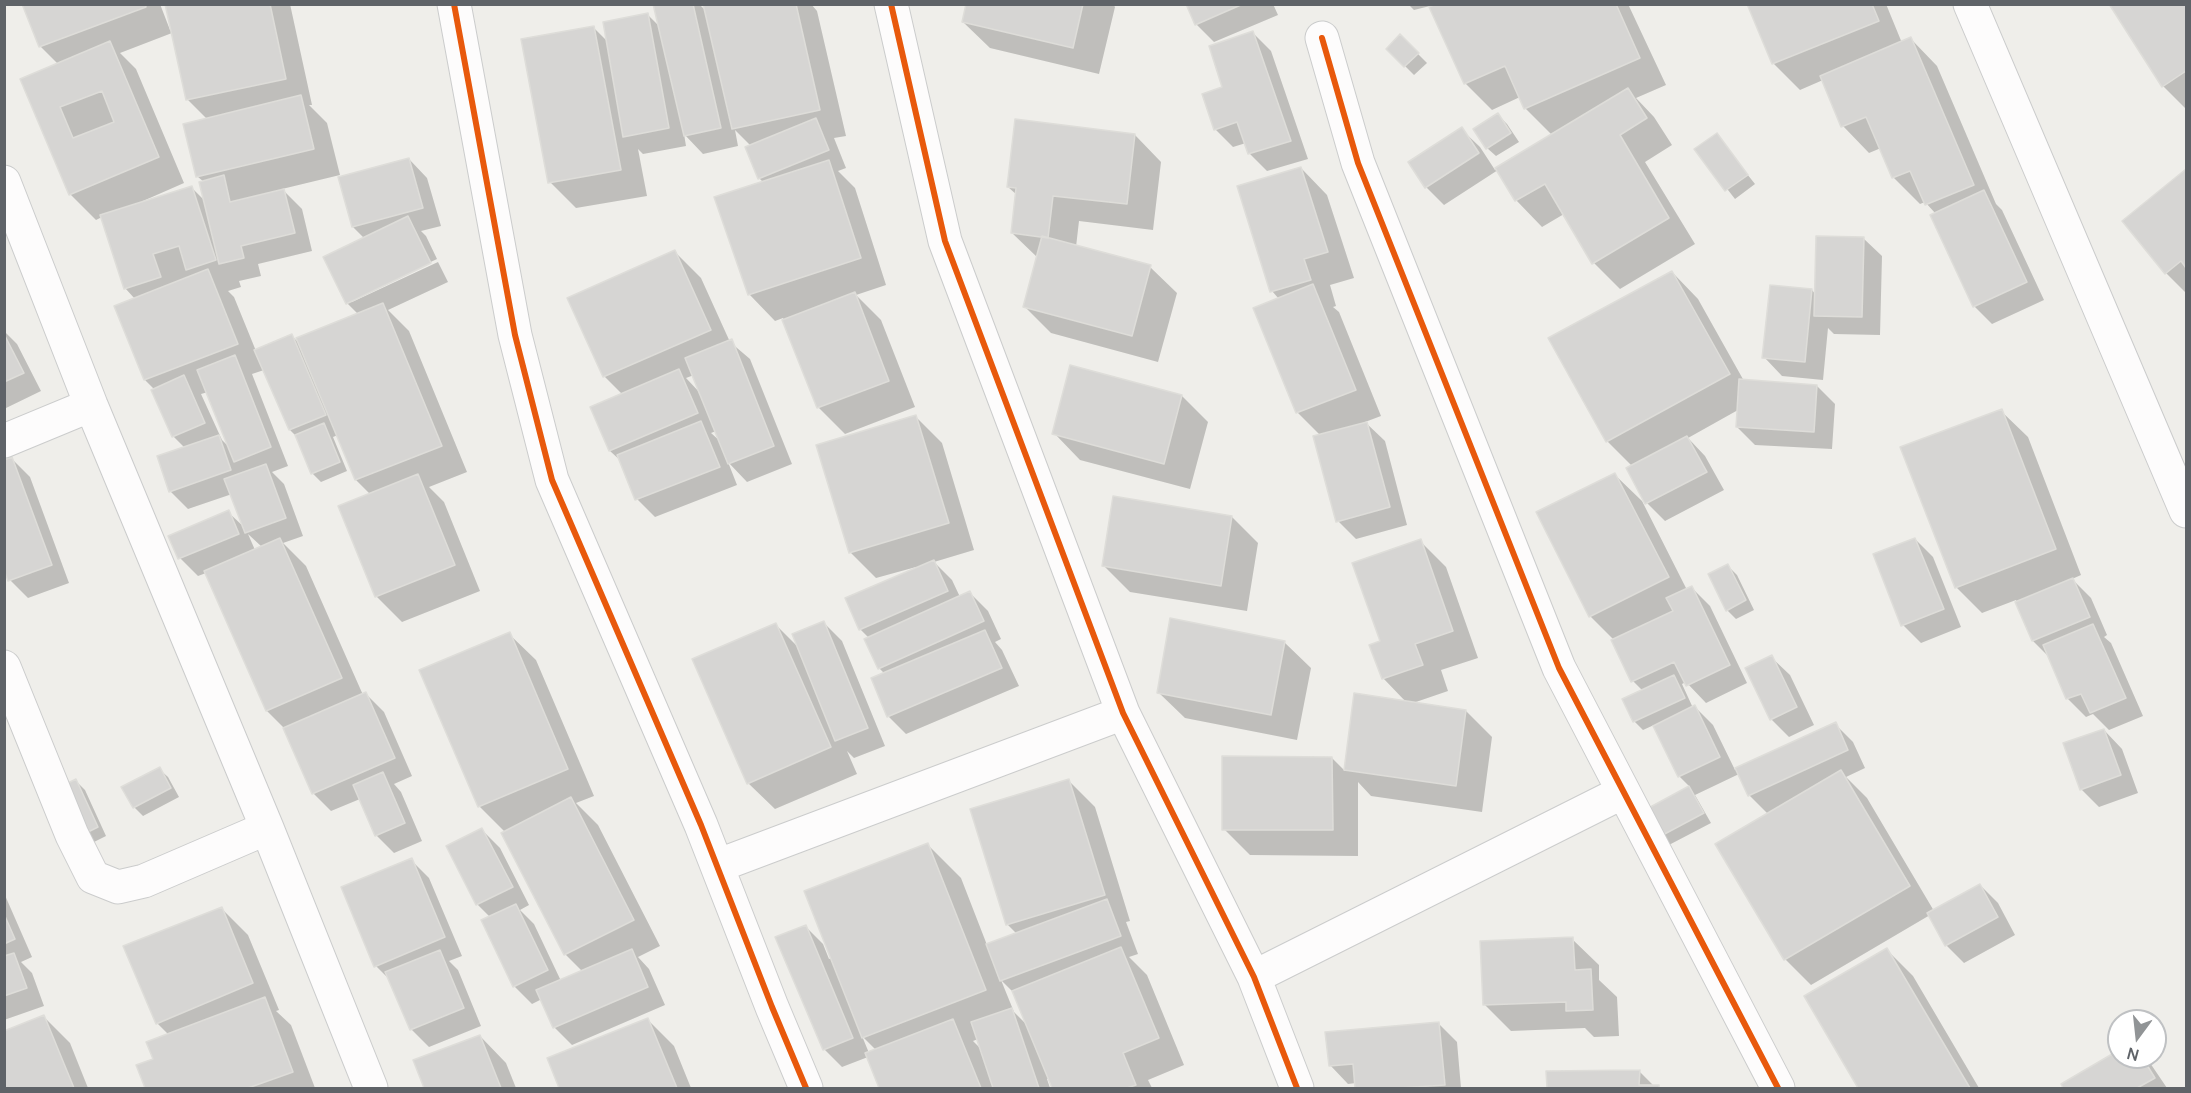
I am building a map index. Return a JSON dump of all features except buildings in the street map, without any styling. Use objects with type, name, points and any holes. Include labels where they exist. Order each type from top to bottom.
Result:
[{"type":"street","points":[[454,4],[515,335],[552,480],[701,825],[806,1089]]},
{"type":"street","points":[[891,4],[945,241],[1123,713],[1254,977],[1297,1089]]},
{"type":"street","points":[[1971,4],[2187,511]]},
{"type":"street","points":[[1322,38],[1358,163],[1559,669],[1778,1089]]},
{"type":"street","points":[[4,182],[91,405],[267,828],[371,1089]]},
{"type":"street","points":[[4,441],[91,405]]},
{"type":"street","points":[[4,666],[72,835],[93,877],[118,887],[144,881],[267,828]]},
{"type":"street","points":[[717,866],[1123,713]]},
{"type":"street","points":[[1254,977],[1623,792]]},
{"type":"cycle path","points":[[454,4],[515,335],[552,480],[701,825],[806,1088]]},
{"type":"cycle path","points":[[891,4],[945,241],[1123,713],[1254,977],[1297,1088]]},
{"type":"cycle path","points":[[1322,38],[1358,163],[1559,668],[1778,1088]]}]
